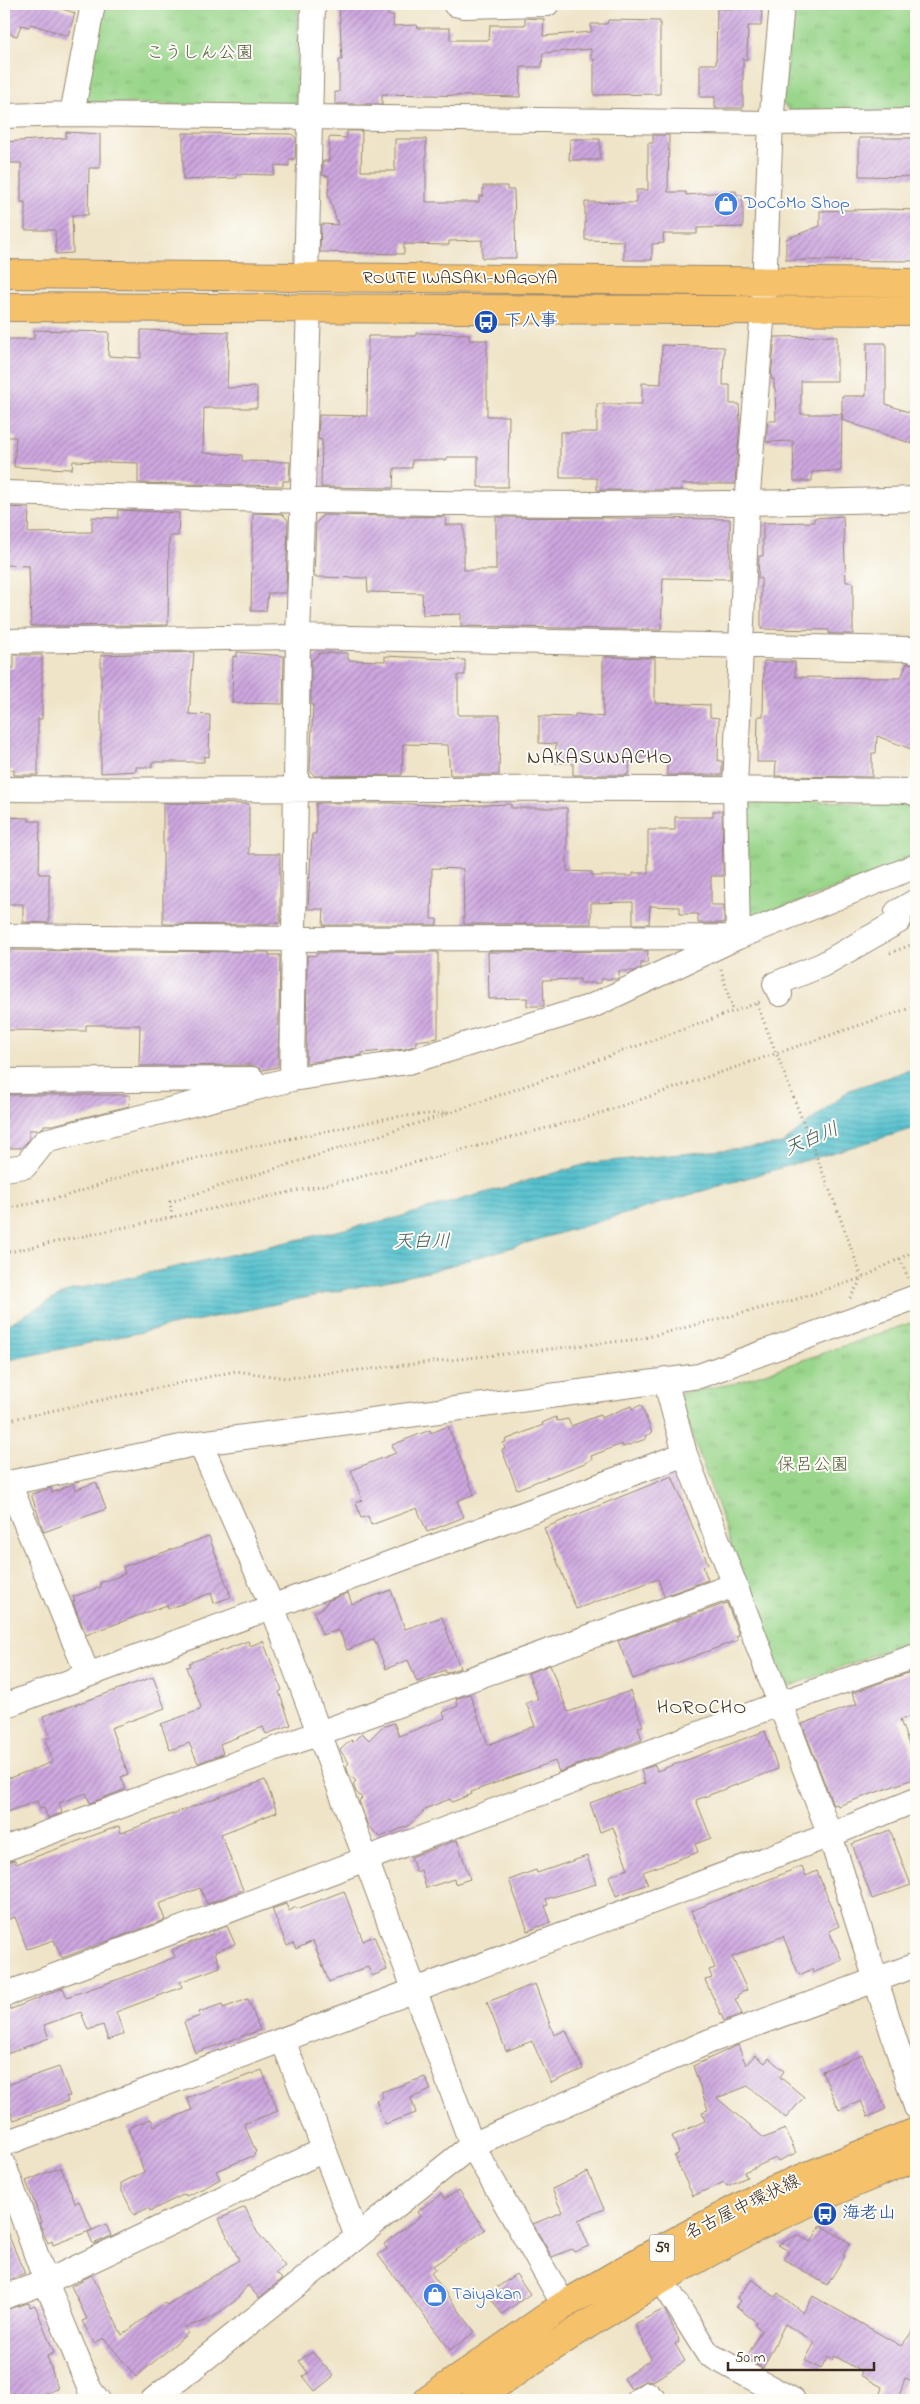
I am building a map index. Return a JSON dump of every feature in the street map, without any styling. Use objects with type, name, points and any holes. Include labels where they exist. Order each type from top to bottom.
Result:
[{"type":"main road","name":"ROUTE IWASAKI-NAGOYA","points":[[4,274],[916,283]]},
{"type":"main road","name":"ROUTE IWASAKI-NAGOYA","points":[[4,307],[916,311]]},
{"type":"main road","name":"名古屋中環状線","points":[[428,2400],[564,2305],[650,2255],[766,2192],[916,2132]]},
{"type":"main road","name":"名古屋中環状線","points":[[477,2400],[567,2335],[661,2279],[768,2222],[916,2156]]},
{"type":"street","points":[[72,114],[93,4]]},
{"type":"street","points":[[306,278],[313,4]]},
{"type":"street","points":[[461,4],[547,4]]},
{"type":"street","points":[[738,937],[735,788],[747,505],[763,310],[762,280],[771,123],[782,4]]},
{"type":"street","points":[[4,116],[72,114],[771,123],[916,122]]},
{"type":"street","points":[[292,1079],[298,637],[308,307]]},
{"type":"street","points":[[4,493],[302,502],[747,505],[916,499]]},
{"type":"street","points":[[4,641],[298,637],[910,649],[916,651]]},
{"type":"street","points":[[4,789],[296,791],[735,788],[909,791],[916,794]]},
{"type":"street","points":[[4,1170],[26,1166],[44,1141],[292,1079],[408,1062],[590,1007],[738,937],[916,866]]},
{"type":"street","points":[[780,994],[775,984],[822,966],[899,921],[897,912],[916,902]]},
{"type":"street","points":[[4,936],[294,939],[738,937]]},
{"type":"street","points":[[4,1081],[292,1079]]},
{"type":"street","points":[[88,1675],[6,1484],[200,1443],[665,1379],[699,1376],[916,1297]]},
{"type":"street","points":[[665,1379],[685,1454],[830,1836],[916,2107]]},
{"type":"street","points":[[200,1443],[272,1606],[472,2144],[564,2305]]},
{"type":"street","points":[[4,1706],[685,1454]]},
{"type":"street","points":[[4,1849],[319,1733],[735,1585]]},
{"type":"street","points":[[4,1995],[780,1703],[916,1656]]},
{"type":"street","points":[[4,2144],[830,1836],[916,1800]]},
{"type":"street","points":[[153,2400],[472,2144],[710,2041],[916,1965]]},
{"type":"street","points":[[283,2040],[357,2237]]},
{"type":"street","points":[[4,2297],[46,2282],[324,2150]]},
{"type":"street","points":[[4,2165],[46,2282],[90,2390],[98,2400]]},
{"type":"street","points":[[661,2279],[708,2354],[793,2400]]},
{"type":"street","points":[[638,2400],[648,2394],[654,2400]]},
{"type":"path","points":[[727,965],[720,969],[734,1012]]},
{"type":"path","points":[[4,1421],[236,1371],[287,1378],[640,1339],[794,1300],[862,1278],[837,1208],[757,1004]]},
{"type":"path","points":[[4,1253],[352,1179],[592,1116],[916,1006]]},
{"type":"path","points":[[172,1217],[170,1202],[452,1112],[682,1030]]},
{"type":"path","points":[[4,1209],[63,1197],[154,1167],[394,1117],[452,1112]]},
{"type":"green space","name":"こうしん公園","points":[[102,4],[298,4],[296,106],[88,103],[83,97]]},
{"type":"green space","points":[[793,4],[916,4],[916,111],[790,111],[782,103]]},
{"type":"green space","points":[[745,800],[900,803],[916,810],[916,859],[747,921]]},
{"type":"green space","name":"保呂公園","points":[[916,1321],[916,1639],[782,1689],[678,1394],[736,1383]]},
{"type":"water","name":"天白川","points":[[916,1068],[916,1128],[428,1272],[4,1361],[4,1324],[10,1323],[68,1291],[399,1217],[590,1163],[782,1144],[849,1090]]},
{"type":"building","points":[[4,4],[46,4],[75,13],[68,36],[31,24],[29,27],[21,25],[17,36],[4,32]]},
{"type":"building","points":[[339,4],[387,4],[388,15],[394,15],[393,26],[417,25],[418,28],[450,28],[450,40],[489,40],[490,25],[525,25],[525,18],[544,19],[543,36],[591,32],[591,24],[607,24],[608,20],[660,21],[660,94],[594,95],[594,59],[591,59],[591,49],[543,53],[542,67],[521,67],[520,97],[382,94],[382,104],[335,104],[335,92],[339,92],[339,60],[342,60]]},
{"type":"building","points":[[742,4],[762,4],[761,26],[748,26],[747,59],[743,59],[743,108],[715,108],[715,97],[700,97],[700,64],[716,64],[717,9],[742,9]]},
{"type":"building","points":[[347,131],[362,131],[361,171],[395,171],[395,139],[426,139],[426,202],[479,202],[479,196],[483,196],[483,186],[507,186],[507,190],[514,190],[516,258],[482,258],[482,240],[449,241],[449,245],[404,244],[404,254],[320,252],[321,224],[338,225],[328,194],[329,176],[322,175],[323,161],[329,161],[329,137],[347,138]]},
{"type":"building","points":[[66,132],[100,134],[100,168],[89,168],[88,215],[72,215],[73,253],[56,254],[55,230],[25,230],[25,202],[21,202],[21,163],[4,163],[4,142],[66,138]]},
{"type":"building","points":[[183,133],[292,134],[296,138],[295,159],[289,159],[289,166],[275,165],[274,175],[237,174],[237,178],[183,180]]},
{"type":"building","points":[[653,135],[669,135],[668,192],[686,192],[686,195],[736,191],[736,195],[743,195],[743,227],[697,228],[697,234],[663,234],[664,243],[652,244],[652,260],[624,260],[624,241],[585,240],[585,202],[636,203],[636,190],[648,190],[648,143],[653,143]]},
{"type":"building","points":[[859,138],[916,138],[916,177],[859,176]]},
{"type":"building","points":[[570,139],[600,139],[600,160],[569,160]]},
{"type":"building","points":[[916,210],[916,261],[786,260],[786,239],[820,226],[820,211]]},
{"type":"building","points":[[34,330],[109,332],[108,356],[141,358],[141,330],[229,332],[227,388],[257,387],[257,408],[204,408],[203,453],[242,455],[242,461],[290,462],[289,481],[283,481],[283,486],[138,483],[138,463],[73,461],[72,469],[14,467],[16,437],[4,437],[4,339],[34,339]]},
{"type":"building","points":[[416,333],[469,334],[469,340],[487,340],[487,416],[509,416],[508,487],[478,487],[478,457],[447,457],[447,460],[412,460],[412,468],[394,468],[393,488],[321,487],[322,440],[318,439],[319,415],[367,416],[368,336],[416,336]]},
{"type":"building","points":[[837,336],[837,381],[801,381],[801,414],[842,414],[841,471],[812,472],[812,481],[794,481],[793,441],[766,442],[768,421],[776,421],[774,379],[771,379],[775,337]]},
{"type":"building","points":[[867,343],[886,343],[886,404],[916,415],[916,445],[842,420],[842,396],[866,396]]},
{"type":"building","points":[[662,345],[724,347],[723,385],[730,385],[730,404],[739,404],[740,422],[735,484],[681,484],[682,490],[597,490],[597,478],[560,478],[560,432],[597,432],[597,404],[642,404],[642,383],[661,384]]},
{"type":"building","points":[[6,507],[29,508],[28,533],[92,532],[92,517],[118,518],[118,510],[179,513],[178,536],[169,536],[168,625],[31,626],[29,566],[5,565]]},
{"type":"building","points":[[253,513],[282,514],[288,520],[286,593],[268,593],[266,611],[251,611]]},
{"type":"building","points":[[323,515],[446,517],[445,525],[464,525],[464,570],[496,570],[496,517],[730,519],[730,579],[663,578],[661,630],[461,626],[461,614],[423,615],[422,593],[368,592],[367,578],[314,577],[316,523]]},
{"type":"building","points":[[843,516],[846,582],[853,582],[853,634],[829,634],[829,630],[761,629],[761,578],[758,578],[759,556],[763,556],[763,523],[814,522],[814,518]]},
{"type":"building","points":[[194,652],[189,714],[210,715],[209,757],[204,756],[204,762],[152,762],[152,767],[136,767],[136,771],[101,773],[101,655]]},
{"type":"building","points":[[237,652],[284,656],[283,704],[232,703],[233,656],[237,657]]},
{"type":"building","points":[[320,653],[348,653],[348,660],[385,661],[385,656],[465,660],[465,675],[458,675],[458,715],[500,715],[499,775],[450,775],[448,745],[403,744],[402,775],[315,776],[310,771],[313,705],[311,705],[311,661]]},
{"type":"building","points":[[14,655],[42,655],[42,719],[38,719],[38,775],[14,775],[14,770],[4,770],[4,668],[14,668]]},
{"type":"building","points":[[603,657],[655,658],[655,703],[710,705],[710,717],[719,718],[718,761],[722,761],[722,775],[667,775],[667,757],[631,757],[628,775],[573,775],[573,763],[555,763],[556,744],[539,743],[539,716],[575,717],[575,714],[603,717]]},
{"type":"building","points":[[764,661],[795,662],[795,677],[901,678],[907,663],[916,664],[916,751],[877,736],[876,753],[872,753],[872,777],[775,776],[776,762],[757,762],[758,716],[763,716]]},
{"type":"building","points":[[163,803],[249,804],[249,854],[280,854],[280,923],[270,923],[270,925],[163,924]]},
{"type":"building","points":[[316,803],[391,803],[453,806],[511,804],[511,808],[567,808],[567,871],[592,872],[592,876],[633,876],[633,873],[648,873],[648,830],[675,830],[675,817],[713,817],[713,811],[722,811],[723,876],[711,876],[711,905],[724,905],[724,923],[698,923],[698,914],[680,914],[680,907],[650,906],[649,924],[633,924],[633,902],[591,903],[591,924],[464,924],[463,869],[432,868],[431,919],[437,919],[437,925],[323,925],[324,909],[308,909],[312,834],[316,834]]},
{"type":"building","points":[[4,817],[29,818],[29,821],[40,821],[39,874],[49,874],[49,923],[23,922],[23,904],[4,904]]},
{"type":"building","points":[[4,950],[269,952],[269,955],[280,955],[278,1067],[262,1070],[252,1065],[139,1066],[140,1025],[86,1025],[86,1031],[4,1030]]},
{"type":"building","points":[[648,951],[647,963],[641,963],[641,968],[634,971],[619,971],[619,978],[616,979],[601,979],[601,983],[580,983],[580,979],[543,980],[544,1006],[527,1006],[527,998],[489,999],[488,952]]},
{"type":"building","points":[[438,952],[438,1038],[416,1041],[416,1045],[405,1049],[362,1053],[362,1055],[306,1063],[307,956],[317,955],[317,953]]},
{"type":"building","points":[[4,1095],[130,1095],[129,1106],[53,1125],[44,1125],[44,1127],[38,1130],[29,1130],[29,1140],[21,1148],[4,1148]]},
{"type":"building","points":[[641,1405],[652,1433],[645,1436],[646,1439],[623,1447],[622,1444],[591,1456],[592,1459],[585,1463],[517,1489],[502,1450],[505,1449],[503,1443],[506,1442],[505,1440],[543,1425],[542,1423],[556,1417],[557,1421],[568,1419],[571,1426],[600,1415],[601,1418],[631,1406],[632,1409]]},
{"type":"building","points":[[448,1426],[474,1494],[457,1501],[464,1517],[427,1532],[417,1508],[371,1525],[368,1516],[361,1518],[356,1502],[362,1500],[351,1470],[396,1453],[392,1445],[430,1430],[431,1433]]},
{"type":"building","points":[[672,1476],[708,1564],[703,1567],[708,1580],[664,1596],[658,1579],[576,1609],[544,1528]]},
{"type":"building","points":[[96,1482],[106,1509],[44,1532],[31,1494],[51,1488],[52,1493],[73,1484],[75,1490]]},
{"type":"building","points":[[209,1536],[231,1597],[214,1603],[211,1593],[168,1609],[167,1605],[86,1635],[73,1602],[75,1601],[73,1597],[101,1587],[100,1583],[125,1574],[123,1567]]},
{"type":"building","points":[[391,1590],[405,1629],[442,1617],[460,1668],[446,1673],[445,1670],[417,1682],[408,1660],[386,1669],[374,1639],[347,1650],[339,1630],[322,1635],[314,1612],[323,1608],[329,1600],[348,1593],[352,1604]]},
{"type":"building","points":[[727,1603],[739,1635],[736,1636],[738,1640],[633,1679],[618,1641]]},
{"type":"building","points":[[248,1641],[250,1646],[263,1641],[282,1690],[279,1692],[291,1725],[266,1734],[263,1727],[220,1744],[223,1754],[198,1763],[189,1743],[170,1750],[161,1724],[200,1710],[201,1707],[186,1667],[190,1666],[189,1663]]},
{"type":"building","points":[[550,1665],[568,1712],[630,1691],[643,1726],[638,1727],[642,1740],[559,1772],[555,1761],[471,1792],[472,1794],[452,1802],[450,1799],[427,1808],[408,1826],[380,1837],[368,1826],[359,1801],[362,1798],[356,1792],[353,1784],[356,1781],[349,1775],[346,1766],[349,1763],[340,1750],[351,1740],[353,1742],[362,1733],[369,1740],[382,1727],[394,1723],[399,1736],[445,1718],[443,1712],[458,1706],[456,1699],[470,1694],[488,1745],[535,1726],[526,1703],[538,1699],[528,1673]]},
{"type":"building","points":[[916,1670],[916,1714],[900,1720],[916,1764],[916,1778],[838,1806],[837,1804],[833,1805],[802,1724],[857,1704],[852,1693]]},
{"type":"building","points":[[153,1677],[165,1708],[111,1728],[128,1774],[121,1777],[126,1789],[90,1803],[86,1793],[59,1803],[62,1813],[48,1818],[44,1808],[40,1809],[37,1801],[4,1813],[4,1780],[53,1762],[45,1739],[50,1737],[43,1716]]},
{"type":"building","points":[[765,1731],[778,1769],[696,1800],[711,1838],[695,1844],[698,1852],[643,1872],[648,1884],[616,1896],[609,1876],[628,1869],[613,1827],[600,1832],[590,1803],[645,1783],[641,1770],[655,1765],[657,1771]]},
{"type":"building","points":[[265,1780],[277,1812],[221,1834],[243,1890],[207,1904],[200,1888],[159,1904],[165,1920],[62,1958],[54,1940],[27,1949],[15,1917],[4,1921],[4,1862],[15,1860],[16,1864],[119,1826],[121,1833]]},
{"type":"building","points":[[890,1830],[911,1885],[872,1899],[852,1844]]},
{"type":"building","points":[[457,1840],[470,1879],[455,1884],[454,1879],[426,1888],[421,1870],[416,1872],[411,1857]]},
{"type":"building","points":[[587,1856],[596,1884],[546,1899],[548,1905],[545,1906],[551,1922],[528,1931],[509,1880],[536,1870],[537,1873]]},
{"type":"building","points":[[802,1866],[806,1876],[817,1871],[839,1926],[829,1931],[842,1960],[813,1973],[812,1969],[799,1975],[783,1936],[732,1957],[747,1990],[737,1995],[738,1998],[735,1999],[742,2014],[724,2021],[705,1980],[712,1978],[709,1970],[715,1968],[691,1911]]},
{"type":"building","points":[[344,1891],[363,1941],[374,1936],[387,1970],[372,1976],[368,1967],[329,1982],[313,1941],[296,1949],[293,1943],[287,1946],[272,1909],[286,1904],[289,1911],[296,1907],[297,1909]]},
{"type":"building","points":[[227,1926],[235,1944],[215,1952],[220,1967],[180,1982],[182,1987],[116,2012],[124,2034],[108,2040],[103,2025],[88,2030],[81,2012],[44,2025],[49,2038],[4,2055],[4,2012],[63,1988],[67,1997],[122,1978],[175,1957],[172,1950],[213,1934],[212,1932]]},
{"type":"building","points":[[535,1984],[554,2035],[566,2030],[583,2069],[551,2083],[532,2041],[506,2051],[487,2002]]},
{"type":"building","points":[[248,1999],[260,2030],[195,2053],[184,2022],[200,2016],[199,2012],[222,2004],[223,2008]]},
{"type":"building","points":[[738,2045],[746,2065],[755,2055],[765,2063],[769,2058],[784,2071],[780,2077],[804,2097],[786,2118],[748,2086],[717,2098],[764,2138],[785,2129],[796,2153],[778,2161],[776,2158],[744,2172],[747,2177],[727,2186],[724,2182],[693,2196],[674,2156],[679,2153],[672,2136],[705,2121],[702,2112],[708,2110],[693,2066]]},
{"type":"building","points":[[862,2055],[886,2109],[868,2117],[861,2101],[839,2110],[822,2071]]},
{"type":"building","points":[[59,2067],[70,2096],[66,2097],[68,2101],[14,2120],[11,2112],[4,2115],[4,2086]]},
{"type":"building","points":[[262,2070],[278,2111],[244,2124],[256,2152],[254,2153],[255,2155],[216,2171],[220,2179],[206,2187],[186,2196],[185,2194],[150,2211],[148,2208],[134,2215],[121,2189],[121,2183],[144,2172],[128,2128],[151,2119],[154,2126],[192,2110],[187,2098]]},
{"type":"building","points":[[425,2077],[431,2090],[411,2098],[416,2113],[385,2124],[376,2100],[383,2097],[381,2092]]},
{"type":"building","points":[[61,2167],[75,2203],[79,2201],[92,2230],[53,2245],[52,2241],[48,2243],[39,2223],[42,2222],[26,2181]]},
{"type":"building","points":[[588,2172],[604,2209],[578,2220],[589,2246],[574,2252],[572,2249],[552,2257],[533,2224],[562,2212],[552,2189]]},
{"type":"building","points":[[459,2190],[485,2230],[433,2266],[436,2269],[431,2273],[475,2332],[450,2350],[378,2255],[387,2249],[384,2244],[420,2216],[417,2212],[441,2194],[445,2199]]},
{"type":"building","points":[[245,2207],[257,2232],[285,2266],[276,2273],[282,2279],[259,2298],[248,2285],[235,2301],[216,2315],[206,2321],[184,2327],[188,2333],[136,2377],[104,2338],[94,2343],[82,2321],[87,2319],[71,2286],[92,2275],[122,2335],[165,2303],[167,2305],[239,2260],[219,2219]]},
{"type":"building","points":[[106,2224],[111,2236],[93,2244],[88,2232]]},
{"type":"building","points":[[4,2225],[25,2274],[4,2282]]},
{"type":"building","points":[[821,2225],[850,2243],[843,2255],[845,2256],[827,2285],[784,2259],[789,2251],[778,2245],[797,2235],[811,2242]]},
{"type":"building","points":[[516,2274],[530,2294],[502,2314],[488,2294]]},
{"type":"building","points":[[752,2279],[775,2297],[778,2293],[803,2313],[813,2296],[901,2346],[916,2327],[916,2382],[905,2378],[898,2400],[878,2400],[882,2387],[860,2375],[862,2372],[835,2356],[832,2360],[828,2357],[821,2369],[805,2360],[815,2342],[785,2324],[763,2368],[746,2359],[761,2330],[754,2324],[756,2322],[736,2306],[740,2301],[737,2298]]},
{"type":"building","points":[[29,2303],[30,2307],[35,2305],[54,2353],[47,2356],[58,2389],[25,2400],[9,2400],[4,2387],[4,2310]]},
{"type":"building","points":[[664,2309],[678,2337],[679,2342],[675,2344],[685,2361],[653,2381],[646,2380],[631,2389],[624,2378],[651,2359],[635,2324]]},
{"type":"building","points":[[312,2352],[334,2376],[315,2391],[303,2376],[308,2373],[299,2361]]},
{"type":"place","name":"DoCoMo Shop","points":[[726,204]]},
{"type":"place","name":"下八事","points":[[486,322]]},
{"type":"place","name":"海老山","points":[[825,2214]]},
{"type":"place","name":"Taiyakan","points":[[435,2295]]},
{"type":"district","name":"NAKASUNACHO","points":[[600,758]]},
{"type":"district","name":"HOROCHO","points":[[702,1708]]}]
